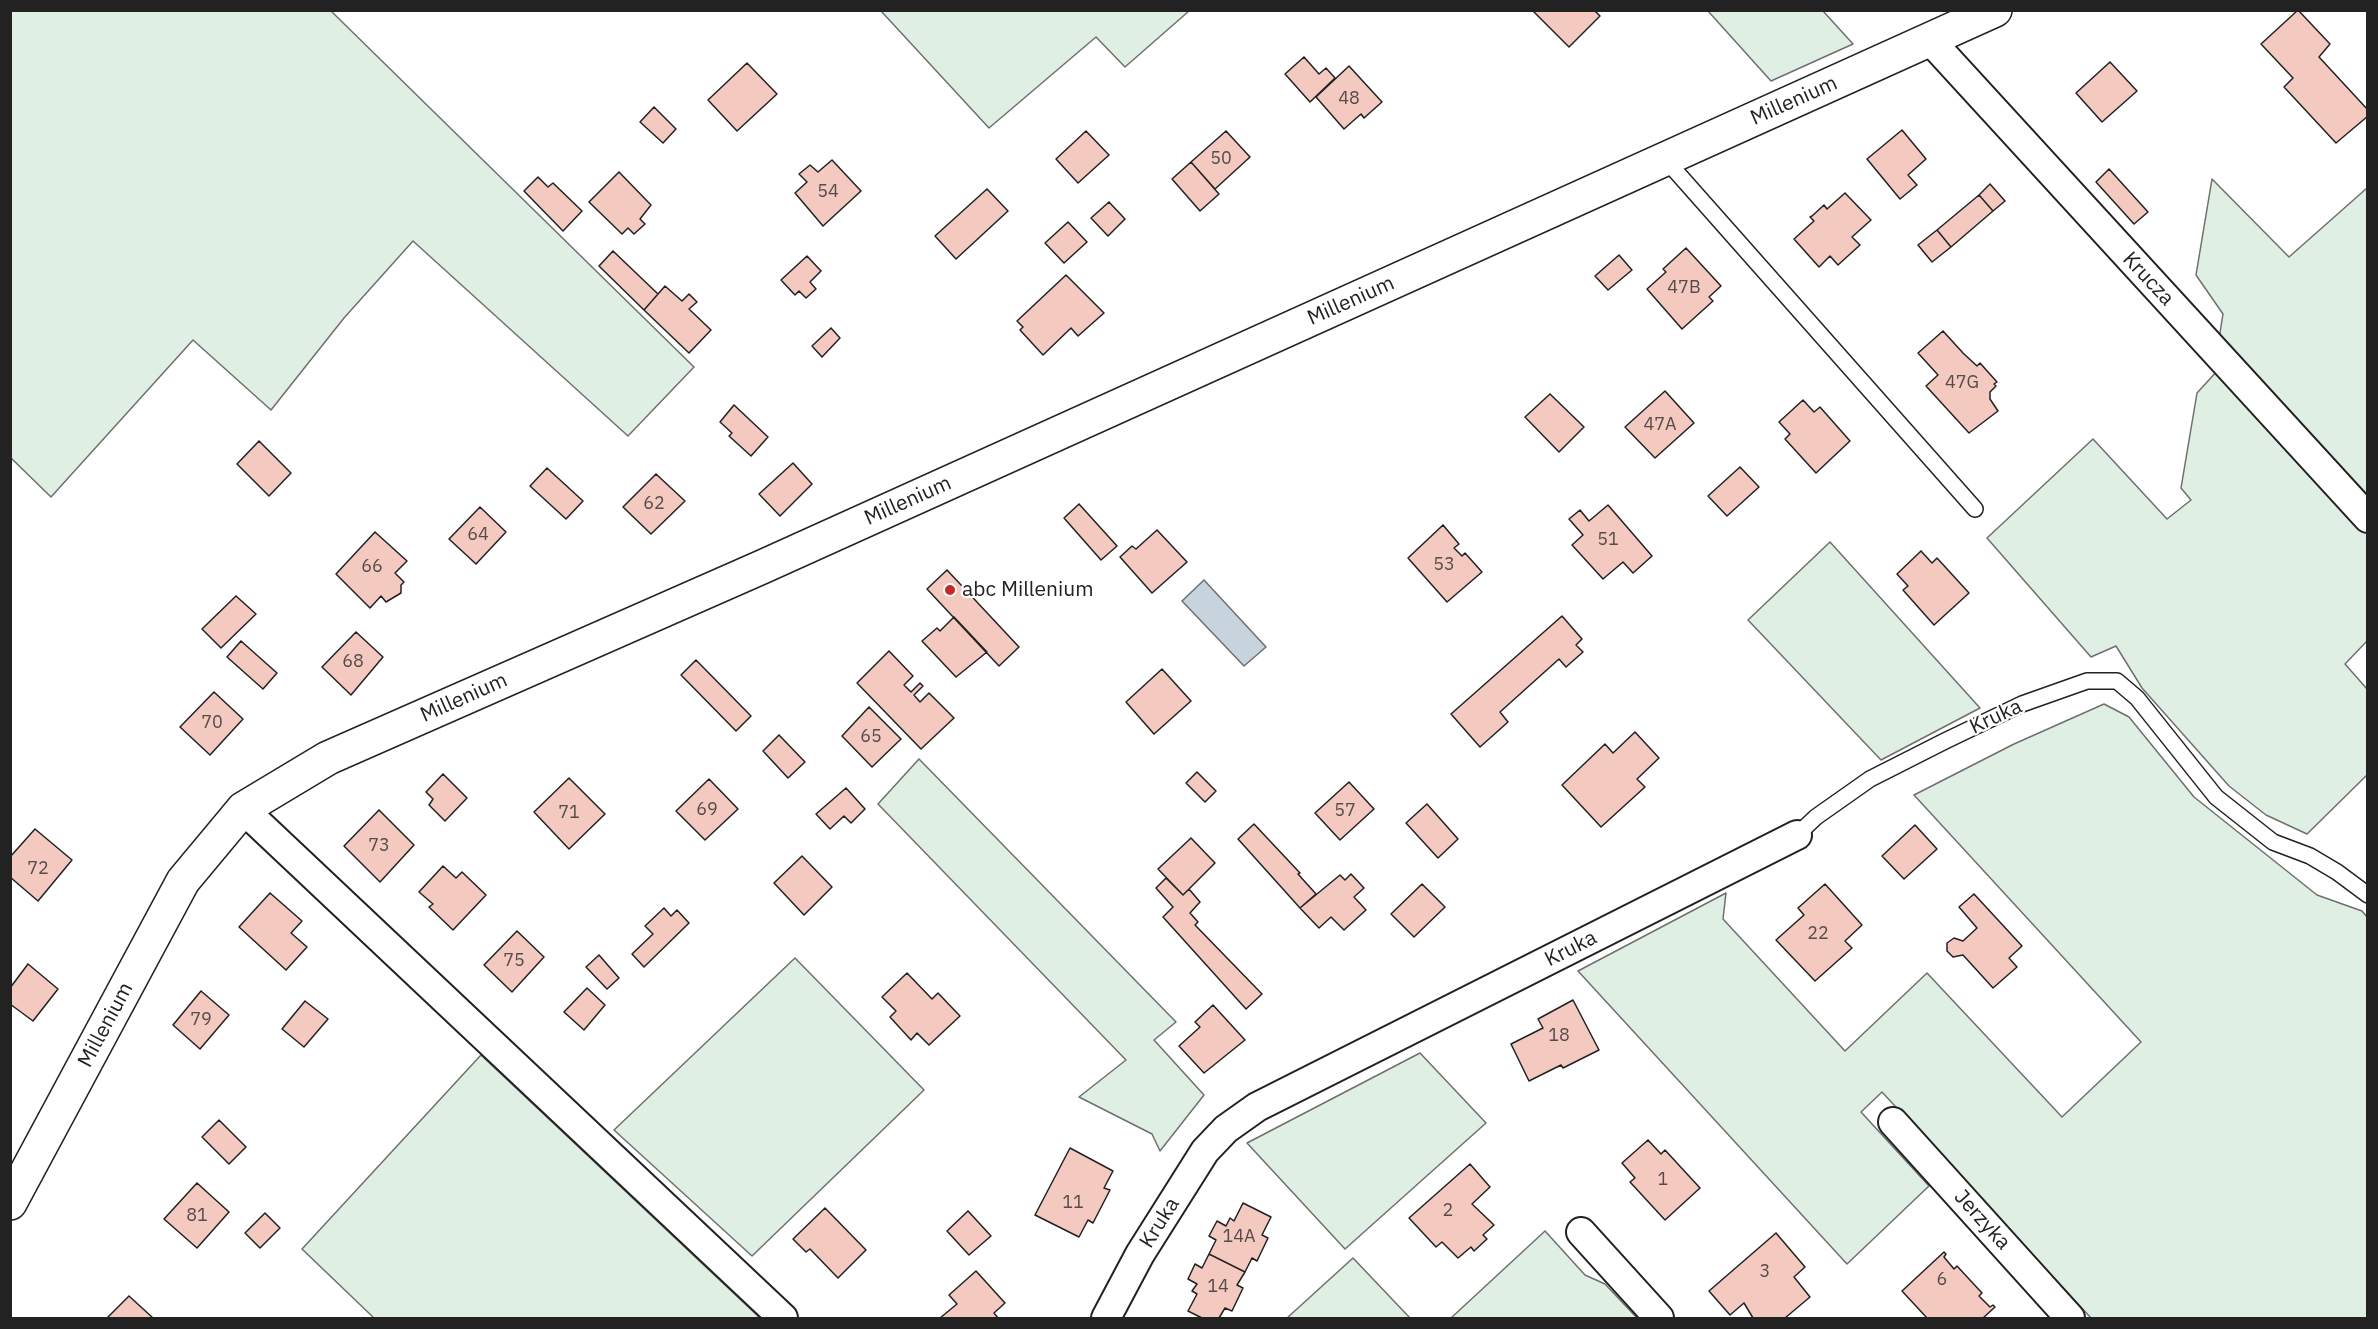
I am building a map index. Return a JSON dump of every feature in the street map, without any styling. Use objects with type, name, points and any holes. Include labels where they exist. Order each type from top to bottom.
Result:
[{"type":"street","name":"Millenium","points":[[10,1203],[183,881],[243,809],[328,759],[762,567],[1995,10]]},
{"type":"street","name":"Krucza","points":[[1929,39],[2367,518]]},
{"type":"street","points":[[243,809],[783,1318]]},
{"type":"street","name":"Kruka","points":[[1106,1318],[1140,1254],[1205,1151],[1226,1129],[1257,1107],[1797,835]]},
{"type":"street","name":"Jerzyka","points":[[1893,1122],[2070,1318]]},
{"type":"street","points":[[1581,1232],[1659,1318]]},
{"type":"lane","points":[[1665,159],[1975,509]]},
{"type":"lane","name":"Kruka","points":[[1797,835],[1816,817],[1870,779],[1955,736],[2022,704],[2087,681],[2117,681],[2137,698],[2216,797],[2274,842],[2310,856],[2337,872],[2367,895]]},
{"type":"green space","points":[[11,11],[331,11],[694,367],[628,436],[413,241],[344,318],[271,410],[193,340],[51,497],[11,458]]},
{"type":"green space","points":[[881,11],[1189,11],[1125,67],[1096,37],[989,128]]},
{"type":"green space","points":[[1708,11],[1823,11],[1853,44],[1771,81]]},
{"type":"green space","points":[[2212,179],[2289,257],[2367,188],[2367,499],[2219,339],[2223,314],[2196,275]]},
{"type":"green space","points":[[2219,369],[2367,531],[2367,641],[2345,664],[2367,689],[2367,775],[2307,834],[2266,815],[2229,786],[2142,688],[2116,646],[2091,657],[1987,538],[2093,439],[2167,519],[2191,500],[2181,488],[2197,393]]},
{"type":"green space","points":[[1830,542],[1980,708],[1881,760],[1748,620]]},
{"type":"green space","points":[[2104,704],[2129,717],[2194,797],[2317,895],[2362,911],[2367,917],[2367,1318],[2091,1318],[1882,1092],[1861,1112],[1929,1186],[1847,1264],[1578,971],[1726,893],[1723,919],[1845,1051],[1927,973],[2062,1117],[2141,1042],[1914,795],[2014,744]]},
{"type":"green space","points":[[919,759],[1176,1022],[1154,1040],[1204,1095],[1160,1151],[1152,1134],[1079,1097],[1126,1060],[878,804]]},
{"type":"green space","points":[[795,958],[924,1090],[752,1256],[614,1130]]},
{"type":"green space","points":[[1420,1053],[1486,1123],[1345,1249],[1247,1143]]},
{"type":"green space","points":[[481,1055],[760,1318],[374,1318],[302,1249]]},
{"type":"green space","points":[[1545,1231],[1585,1275],[1605,1284],[1637,1318],[1451,1318]]},
{"type":"green space","points":[[1353,1258],[1410,1318],[1287,1318]]},
{"type":"shaded area","points":[[1204,580],[1266,647],[1244,666],[1182,601]]},
{"type":"building","points":[[1532,10],[1594,10],[1600,16],[1569,47]]},
{"type":"building","points":[[2298,10],[2330,44],[2319,57],[2368,110],[2368,116],[2336,143],[2284,87],[2293,78],[2261,44]]},
{"type":"building","points":[[1304,57],[1319,74],[1326,68],[1335,78],[1310,102],[1285,74]]},
{"type":"building","points":[[2110,62],[2137,91],[2102,122],[2076,93]]},
{"type":"building","points":[[747,63],[777,94],[737,131],[708,100]]},
{"type":"building","points":[[1349,66],[1382,102],[1364,118],[1361,114],[1344,129],[1316,97]]},
{"type":"building","points":[[654,107],[676,129],[663,143],[640,122]]},
{"type":"building","points":[[1902,130],[1926,159],[1908,175],[1917,185],[1900,199],[1867,159]]},
{"type":"building","points":[[1086,131],[1109,155],[1078,183],[1056,159]]},
{"type":"building","points":[[1226,131],[1250,157],[1215,189],[1191,162]]},
{"type":"building","points":[[832,160],[861,191],[823,226],[795,193],[807,182],[799,174],[810,165],[818,172]]},
{"type":"building","points":[[1191,162],[1219,194],[1200,211],[1172,179]]},
{"type":"building","points":[[2109,169],[2148,212],[2134,224],[2096,182]]},
{"type":"building","points":[[619,172],[651,205],[640,219],[645,224],[634,234],[628,228],[622,234],[589,202]]},
{"type":"building","points":[[538,177],[548,187],[553,183],[582,211],[563,231],[524,191]]},
{"type":"building","points":[[1990,184],[2005,201],[1993,211],[1979,195]]},
{"type":"building","points":[[987,189],[1008,211],[956,259],[935,236]]},
{"type":"building","points":[[1845,193],[1871,220],[1852,237],[1860,245],[1838,265],[1830,256],[1819,267],[1794,239],[1814,221],[1810,217],[1824,205],[1827,209]]},
{"type":"building","points":[[1979,195],[1993,211],[1951,247],[1937,230]]},
{"type":"building","points":[[1109,202],[1125,219],[1108,236],[1091,218]]},
{"type":"building","points":[[1068,222],[1087,242],[1064,263],[1045,243]]},
{"type":"building","points":[[1937,230],[1951,247],[1932,262],[1918,245]]},
{"type":"building","points":[[1686,248],[1721,286],[1709,297],[1713,301],[1682,329],[1647,289],[1666,272],[1663,269]]},
{"type":"building","points":[[613,251],[658,294],[644,310],[599,266]]},
{"type":"building","points":[[1619,255],[1632,270],[1608,290],[1595,276]]},
{"type":"building","points":[[807,256],[821,271],[810,282],[816,289],[806,298],[799,291],[795,295],[781,280]]},
{"type":"building","points":[[1066,275],[1104,313],[1078,336],[1071,328],[1043,355],[1020,330],[1023,327],[1017,321]]},
{"type":"building","points":[[665,286],[682,301],[689,294],[697,302],[689,309],[711,330],[689,353],[644,310]]},
{"type":"building","points":[[831,328],[840,338],[822,357],[812,346]]},
{"type":"building","points":[[1943,331],[1963,353],[1977,366],[1980,363],[1997,382],[1990,392],[1990,399],[1998,411],[1969,433],[1926,386],[1938,375],[1918,353]]},
{"type":"building","points":[[1665,391],[1694,423],[1655,458],[1625,427]]},
{"type":"building","points":[[1550,394],[1584,427],[1559,452],[1525,417]]},
{"type":"building","points":[[1803,400],[1814,412],[1820,407],[1850,441],[1816,473],[1785,439],[1790,434],[1779,422]]},
{"type":"building","points":[[734,405],[768,437],[751,456],[729,436],[732,433],[720,422]]},
{"type":"building","points":[[259,441],[291,473],[269,496],[237,464]]},
{"type":"building","points":[[793,463],[812,484],[780,516],[759,494]]},
{"type":"building","points":[[1740,467],[1759,487],[1727,516],[1708,496]]},
{"type":"building","points":[[547,468],[583,501],[566,519],[530,486]]},
{"type":"building","points":[[656,474],[685,501],[651,534],[623,507]]},
{"type":"building","points":[[1079,504],[1117,546],[1101,560],[1064,518]]},
{"type":"building","points":[[1608,505],[1652,556],[1633,573],[1623,562],[1603,579],[1572,545],[1583,535],[1569,519],[1580,510],[1589,521]]},
{"type":"building","points":[[480,507],[506,532],[476,564],[449,539]]},
{"type":"building","points":[[1443,525],[1459,544],[1454,548],[1462,556],[1465,553],[1482,572],[1447,602],[1408,558]]},
{"type":"building","points":[[1157,530],[1187,562],[1152,593],[1120,557],[1132,546],[1136,549]]},
{"type":"building","points":[[375,532],[407,561],[395,573],[404,582],[401,585],[401,593],[386,602],[381,596],[370,608],[336,574]]},
{"type":"building","points":[[1921,551],[1932,563],[1937,558],[1969,593],[1934,625],[1903,590],[1908,586],[1897,574]]},
{"type":"building","points":[[947,570],[1019,647],[999,666],[927,589]]},
{"type":"building","points":[[236,596],[256,614],[221,648],[202,629]]},
{"type":"building","points":[[1562,616],[1582,639],[1576,645],[1583,652],[1566,667],[1559,659],[1500,712],[1508,722],[1480,747],[1451,714]]},
{"type":"building","points":[[954,617],[987,652],[956,677],[922,641],[937,628],[940,631]]},
{"type":"building","points":[[356,632],[383,657],[351,695],[322,667]]},
{"type":"building","points":[[241,641],[277,673],[263,689],[227,657]]},
{"type":"building","points":[[889,651],[913,676],[904,685],[911,692],[920,683],[923,686],[914,695],[920,702],[929,693],[954,718],[921,749],[857,683]]},
{"type":"building","points":[[696,660],[751,716],[736,731],[681,675]]},
{"type":"building","points":[[1162,669],[1191,701],[1154,734],[1126,702]]},
{"type":"building","points":[[214,692],[243,719],[210,755],[180,727]]},
{"type":"building","points":[[869,707],[901,739],[872,767],[842,736]]},
{"type":"building","points":[[1635,732],[1659,758],[1637,779],[1645,787],[1601,827],[1562,785],[1605,744],[1613,753]]},
{"type":"building","points":[[779,735],[805,762],[788,778],[763,751]]},
{"type":"building","points":[[1197,772],[1216,791],[1205,802],[1186,783]]},
{"type":"building","points":[[443,774],[467,798],[445,821],[429,805],[433,799],[426,792]]},
{"type":"building","points":[[569,778],[605,814],[569,849],[534,812]]},
{"type":"building","points":[[709,779],[738,809],[705,840],[676,811]]},
{"type":"building","points":[[1349,782],[1374,809],[1340,840],[1315,813]]},
{"type":"building","points":[[846,788],[865,809],[851,823],[844,816],[830,829],[816,814]]},
{"type":"building","points":[[1427,804],[1458,839],[1438,858],[1406,823]]},
{"type":"building","points":[[379,810],[414,845],[380,882],[344,846]]},
{"type":"building","points":[[1254,824],[1300,873],[1298,874],[1316,894],[1300,908],[1238,839]]},
{"type":"building","points":[[1915,825],[1937,849],[1904,879],[1882,856]]},
{"type":"building","points":[[35,829],[72,860],[38,901],[10,877],[10,857]]},
{"type":"building","points":[[1191,838],[1215,863],[1183,895],[1158,869]]},
{"type":"building","points":[[802,856],[832,887],[804,915],[774,883]]},
{"type":"building","points":[[443,866],[456,878],[462,872],[486,895],[453,930],[429,907],[433,904],[419,892]]},
{"type":"building","points":[[1351,874],[1364,888],[1354,897],[1366,910],[1344,930],[1331,917],[1319,928],[1300,908],[1340,875],[1345,880]]},
{"type":"building","points":[[1166,878],[1183,895],[1189,889],[1200,902],[1190,913],[1198,922],[1195,925],[1262,994],[1246,1009],[1163,917],[1173,907],[1156,888]]},
{"type":"building","points":[[1422,884],[1445,907],[1414,937],[1391,914]]},
{"type":"building","points":[[1825,884],[1862,925],[1845,941],[1852,948],[1815,981],[1776,940],[1804,915],[1798,908]]},
{"type":"building","points":[[270,893],[302,921],[291,933],[307,947],[286,970],[239,927]]},
{"type":"building","points":[[1974,894],[2022,946],[2009,958],[2017,967],[1993,988],[1963,955],[1953,957],[1947,951],[1947,943],[1954,938],[1963,941],[1977,928],[1959,907]]},
{"type":"building","points":[[664,908],[671,916],[677,910],[689,923],[644,967],[632,954],[653,934],[645,926]]},
{"type":"building","points":[[517,931],[544,957],[512,992],[484,965]]},
{"type":"building","points":[[599,955],[619,978],[607,989],[586,967]]},
{"type":"building","points":[[28,964],[58,989],[33,1021],[10,1004],[10,988]]},
{"type":"building","points":[[907,973],[932,999],[938,993],[960,1016],[929,1045],[917,1033],[911,1040],[890,1017],[896,1011],[882,997]]},
{"type":"building","points":[[587,988],[605,1005],[584,1030],[564,1012]]},
{"type":"building","points":[[201,991],[229,1015],[200,1049],[173,1025]]},
{"type":"building","points":[[1573,1000],[1599,1050],[1563,1068],[1561,1065],[1529,1081],[1511,1044],[1543,1028],[1538,1019]]},
{"type":"building","points":[[305,1001],[328,1019],[304,1047],[282,1029]]},
{"type":"building","points":[[1213,1005],[1245,1040],[1204,1073],[1179,1046],[1200,1027],[1195,1022]]},
{"type":"building","points":[[219,1120],[246,1147],[229,1164],[202,1137]]},
{"type":"building","points":[[1648,1140],[1661,1154],[1665,1150],[1700,1188],[1665,1220],[1630,1182],[1635,1178],[1622,1163]]},
{"type":"building","points":[[1070,1148],[1113,1171],[1104,1188],[1110,1190],[1093,1223],[1088,1220],[1079,1237],[1035,1215]]},
{"type":"building","points":[[1470,1164],[1490,1187],[1472,1204],[1494,1225],[1483,1235],[1487,1239],[1474,1251],[1471,1247],[1458,1258],[1442,1242],[1436,1247],[1409,1218]]},
{"type":"building","points":[[197,1183],[229,1212],[197,1248],[164,1219]]},
{"type":"building","points":[[1243,1203],[1271,1217],[1262,1235],[1268,1238],[1257,1261],[1252,1258],[1245,1272],[1209,1254],[1216,1240],[1209,1236],[1217,1221],[1226,1226],[1230,1218],[1234,1221]]},
{"type":"building","points":[[825,1208],[866,1250],[838,1278],[810,1249],[806,1252],[793,1239]]},
{"type":"building","points":[[968,1211],[991,1236],[969,1255],[947,1231]]},
{"type":"building","points":[[265,1213],[280,1228],[260,1248],[245,1233]]},
{"type":"building","points":[[1776,1233],[1805,1267],[1794,1277],[1810,1297],[1785,1318],[1753,1318],[1744,1303],[1730,1315],[1709,1291]]},
{"type":"building","points":[[1944,1252],[1946,1254],[1944,1257],[1954,1269],[1957,1266],[1982,1293],[1979,1296],[1990,1307],[1993,1305],[1995,1307],[1983,1318],[1927,1318],[1902,1291]]},
{"type":"building","points":[[1209,1254],[1245,1272],[1237,1285],[1243,1288],[1232,1311],[1225,1308],[1219,1318],[1202,1318],[1188,1311],[1197,1294],[1192,1291],[1197,1284],[1188,1279],[1195,1264],[1202,1268]]},
{"type":"building","points":[[976,1271],[1005,1303],[994,1313],[998,1318],[940,1318],[957,1304],[949,1295]]},
{"type":"building","points":[[129,1296],[153,1318],[107,1318]]},
{"type":"place","name":"abc Millenium","points":[[950,590]]}]
